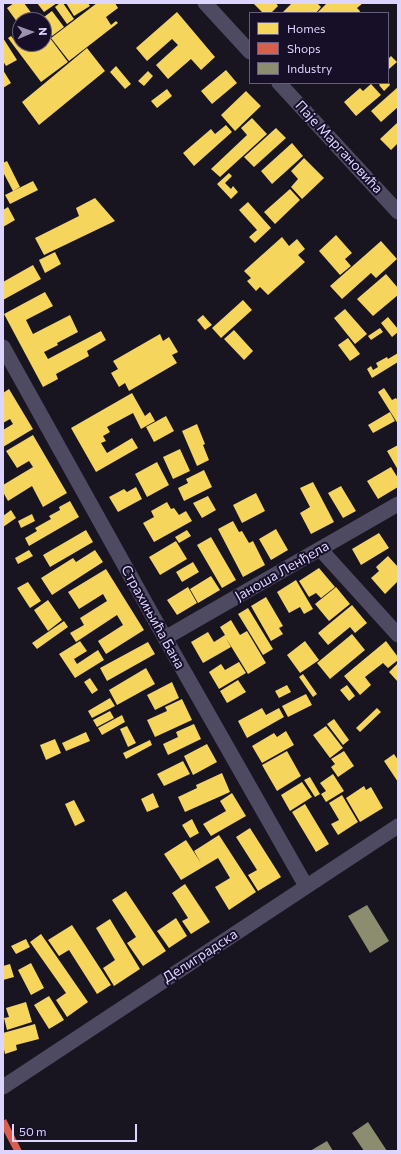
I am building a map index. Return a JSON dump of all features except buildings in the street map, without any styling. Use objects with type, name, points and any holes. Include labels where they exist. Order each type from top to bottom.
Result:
[{"type":"street","points":[[205,3],[249,51]]},
{"type":"street","name":"Паје Маргановића","points":[[280,84],[396,205]]},
{"type":"street","name":"Страхињића Бана","points":[[3,347],[165,638],[306,886]]},
{"type":"street","name":"Јаноша Ленђела","points":[[165,638],[398,504]]},
{"type":"street","points":[[320,549],[398,635]]},
{"type":"street","name":"Делиградска","points":[[3,1087],[398,826]]}]
